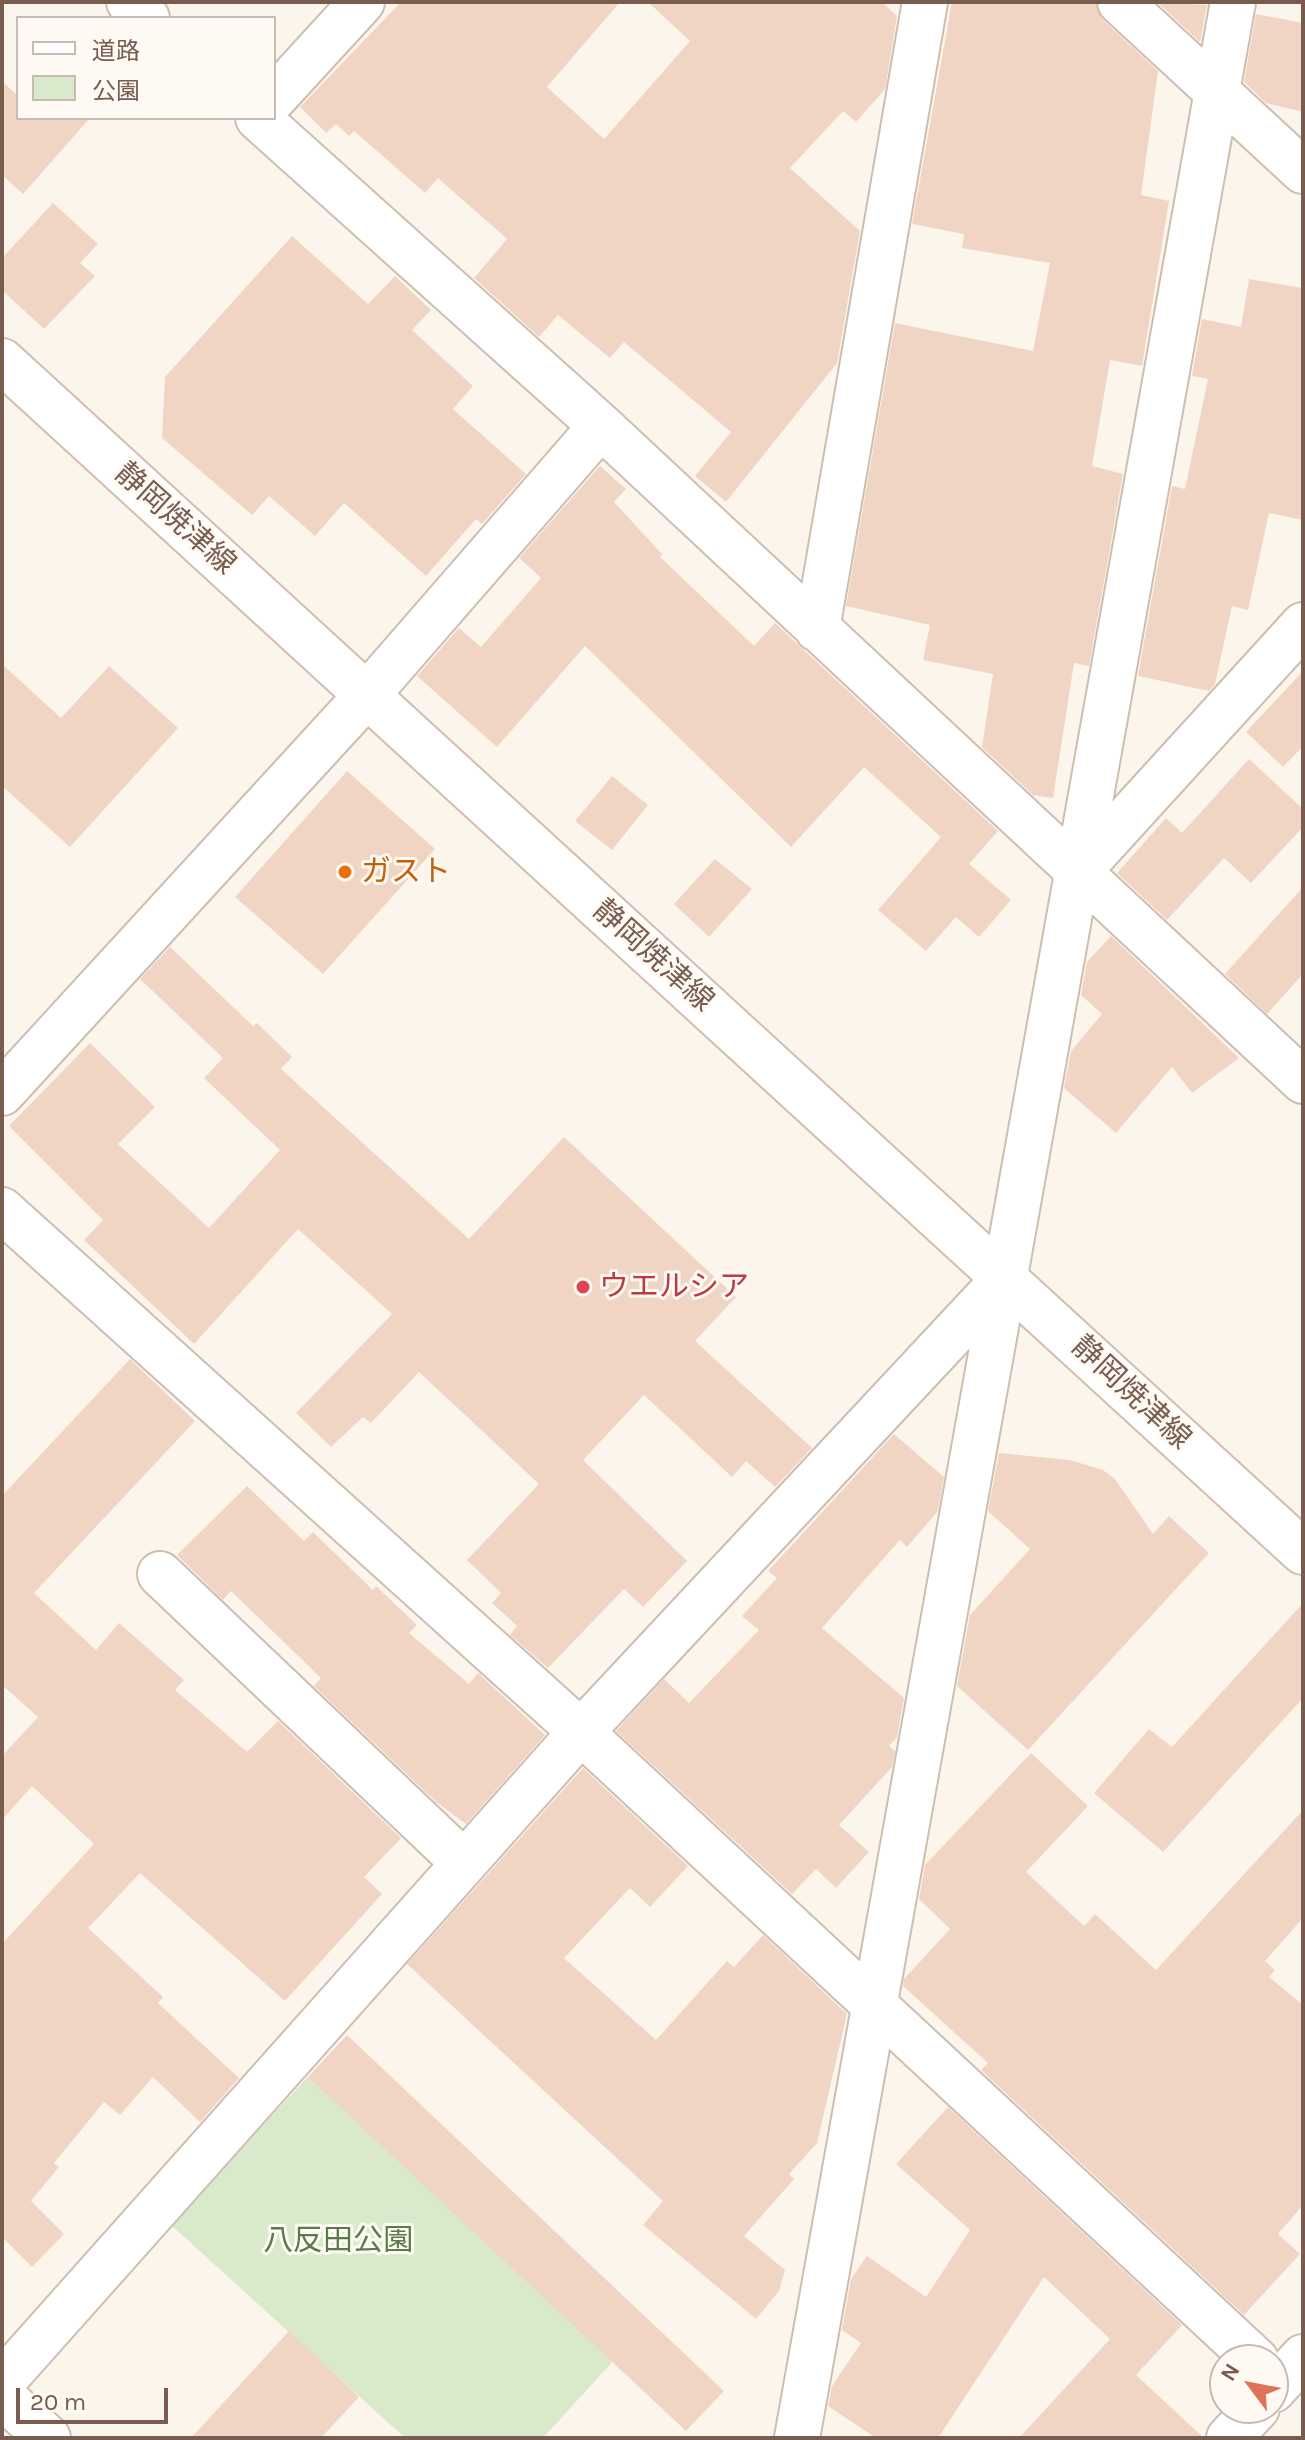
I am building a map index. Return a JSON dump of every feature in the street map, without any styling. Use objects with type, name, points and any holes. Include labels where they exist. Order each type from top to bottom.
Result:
[{"type":"street","points":[[129,2],[145,16]]},
{"type":"street","points":[[276,96],[362,2]]},
{"type":"street","points":[[817,629],[925,2]]},
{"type":"street","points":[[1120,2],[1303,171]]},
{"type":"street","points":[[797,2438],[1233,2]]},
{"type":"street","points":[[260,120],[601,426],[1303,1081]]},
{"type":"street","name":"静岡焼津線","points":[[2,361],[1303,1552]]},
{"type":"street","points":[[2,1093],[367,695],[601,426]]},
{"type":"street","points":[[1077,873],[1303,625]]},
{"type":"street","points":[[2,1210],[581,1732],[1237,2344]]},
{"type":"street","points":[[2,2382],[581,1732],[1006,1277]]},
{"type":"street","points":[[160,1574],[464,1863]]},
{"type":"street","points":[[2,2396],[48,2438]]},
{"type":"green space","name":"八反田公園","points":[[308,2077],[614,2360],[543,2438],[405,2438],[170,2224]]},
{"type":"building","points":[[401,2],[620,2],[547,87],[604,139],[690,41],[648,2],[882,2],[897,16],[885,89],[856,122],[843,111],[790,168],[860,231],[837,363],[726,502],[695,476],[731,432],[624,342],[610,358],[558,315],[539,337],[474,278],[507,239],[438,178],[425,193],[354,131],[349,136],[336,124],[326,133],[300,107]]},
{"type":"building","points":[[952,2],[1096,2],[1103,20],[1158,71],[1141,195],[1169,201],[1142,366],[1110,360],[1092,466],[1123,474],[1089,666],[1074,663],[1053,798],[1033,795],[982,747],[993,674],[923,660],[930,625],[846,606],[895,323],[1033,351],[1050,263],[962,248],[964,234],[912,224]]},
{"type":"building","points":[[1157,2],[1207,5],[1200,42]]},
{"type":"building","points":[[1256,14],[1303,23],[1303,112],[1266,103],[1244,82]]},
{"type":"building","points":[[2,81],[16,94],[16,120],[88,120],[23,194],[2,175]]},
{"type":"building","points":[[53,203],[98,244],[80,263],[95,276],[44,329],[2,290],[2,258]]},
{"type":"building","points":[[292,236],[368,304],[395,276],[431,310],[412,330],[473,386],[453,409],[526,474],[482,524],[476,519],[426,576],[344,503],[315,536],[269,496],[252,515],[162,438],[165,377]]},
{"type":"building","points":[[1249,279],[1303,288],[1303,520],[1269,513],[1248,610],[1232,606],[1215,684],[1209,691],[1138,676],[1172,486],[1185,489],[1208,379],[1192,376],[1202,319],[1241,327]]},
{"type":"building","points":[[600,466],[626,489],[614,502],[662,554],[660,557],[754,646],[775,623],[998,831],[969,864],[1011,900],[979,937],[956,917],[926,951],[878,910],[941,837],[864,767],[791,847],[585,646],[497,747],[417,676],[459,628],[481,647],[541,578],[519,558]]},
{"type":"building","points":[[2,664],[61,718],[109,666],[178,728],[70,847],[2,786]]},
{"type":"building","points":[[1303,671],[1303,746],[1283,767],[1246,732]]},
{"type":"building","points":[[1249,759],[1303,809],[1303,827],[1251,883],[1224,858],[1167,920],[1117,873],[1166,818],[1182,833]]},
{"type":"building","points":[[347,771],[435,849],[323,974],[235,897]]},
{"type":"building","points":[[612,776],[648,805],[612,850],[575,821]]},
{"type":"building","points":[[715,859],[752,889],[709,937],[674,904]]},
{"type":"building","points":[[1303,887],[1303,974],[1267,1014],[1225,974]]},
{"type":"building","points":[[1111,936],[1239,1058],[1192,1093],[1172,1067],[1116,1133],[1064,1088],[1071,1051],[1102,1014],[1081,995],[1087,962]]},
{"type":"building","points":[[170,947],[253,1026],[257,1023],[292,1057],[281,1069],[469,1239],[564,1137],[736,1297],[695,1341],[812,1448],[775,1487],[746,1461],[732,1477],[644,1395],[583,1460],[687,1561],[643,1607],[624,1589],[548,1668],[510,1635],[517,1626],[492,1603],[501,1593],[467,1560],[539,1484],[419,1372],[371,1423],[363,1417],[331,1447],[296,1413],[392,1314],[298,1229],[194,1344],[84,1240],[103,1220],[9,1126],[90,1043],[155,1107],[118,1144],[209,1228],[280,1150],[204,1078],[223,1058],[140,979]]},
{"type":"building","points":[[130,1359],[195,1421],[34,1593],[96,1650],[119,1623],[184,1680],[175,1690],[247,1752],[278,1721],[401,1838],[364,1877],[382,1894],[285,2001],[140,1873],[88,1928],[163,1997],[158,2003],[239,2078],[200,2122],[153,2077],[120,2115],[104,2102],[54,2163],[59,2167],[31,2201],[64,2234],[32,2267],[2,2237],[2,1944],[94,1844],[32,1786],[2,1820],[2,1756],[38,1717],[2,1685],[2,1496]]},
{"type":"building","points":[[894,1434],[944,1477],[938,1511],[907,1547],[900,1540],[822,1628],[904,1698],[897,1737],[889,1746],[895,1751],[892,1767],[839,1825],[869,1852],[836,1888],[816,1869],[792,1894],[616,1731],[664,1679],[689,1703],[759,1630],[742,1616],[777,1578],[768,1571]]},
{"type":"building","points":[[999,1453],[1070,1460],[1103,1470],[1115,1479],[1153,1534],[1169,1516],[1209,1553],[1028,1750],[957,1686],[970,1615],[1030,1549],[988,1511]]},
{"type":"building","points":[[247,1486],[304,1541],[313,1532],[373,1590],[376,1586],[417,1625],[409,1633],[469,1684],[478,1673],[545,1735],[466,1824],[435,1801],[314,1686],[321,1678],[231,1591],[223,1600],[177,1555]]},
{"type":"building","points":[[1303,1603],[1303,1698],[1163,1852],[1094,1793],[1149,1729],[1172,1747]]},
{"type":"building","points":[[1031,1753],[1088,1806],[1026,1872],[1084,1926],[1095,1914],[1156,1970],[1303,1810],[1303,1918],[1265,1961],[1275,1970],[1269,1977],[1303,2005],[1303,2205],[1278,2234],[1300,2254],[1244,2315],[981,2070],[988,2063],[903,1986],[904,1979],[950,1929],[919,1899],[925,1865]]},
{"type":"building","points":[[583,1768],[688,1866],[650,1907],[630,1888],[564,1958],[656,2040],[727,1961],[734,1967],[763,1935],[847,2014],[817,2143],[789,2174],[794,2179],[744,2236],[785,2270],[779,2291],[756,2319],[643,2225],[663,2201],[407,1964]]},
{"type":"building","points":[[347,2035],[724,2391],[686,2431],[308,2077]]},
{"type":"building","points":[[948,2107],[1182,2325],[1136,2375],[1204,2438],[1019,2438],[1110,2339],[1044,2277],[938,2438],[876,2438],[828,2406],[832,2386],[861,2343],[842,2330],[851,2279],[867,2256],[926,2297],[970,2230],[896,2164]]},
{"type":"building","points":[[289,2331],[359,2397],[321,2438],[191,2438]]},
{"type":"place","name":"ガスト","points":[[345,872]]},
{"type":"place","name":"ウエルシア","points":[[583,1287]]}]
